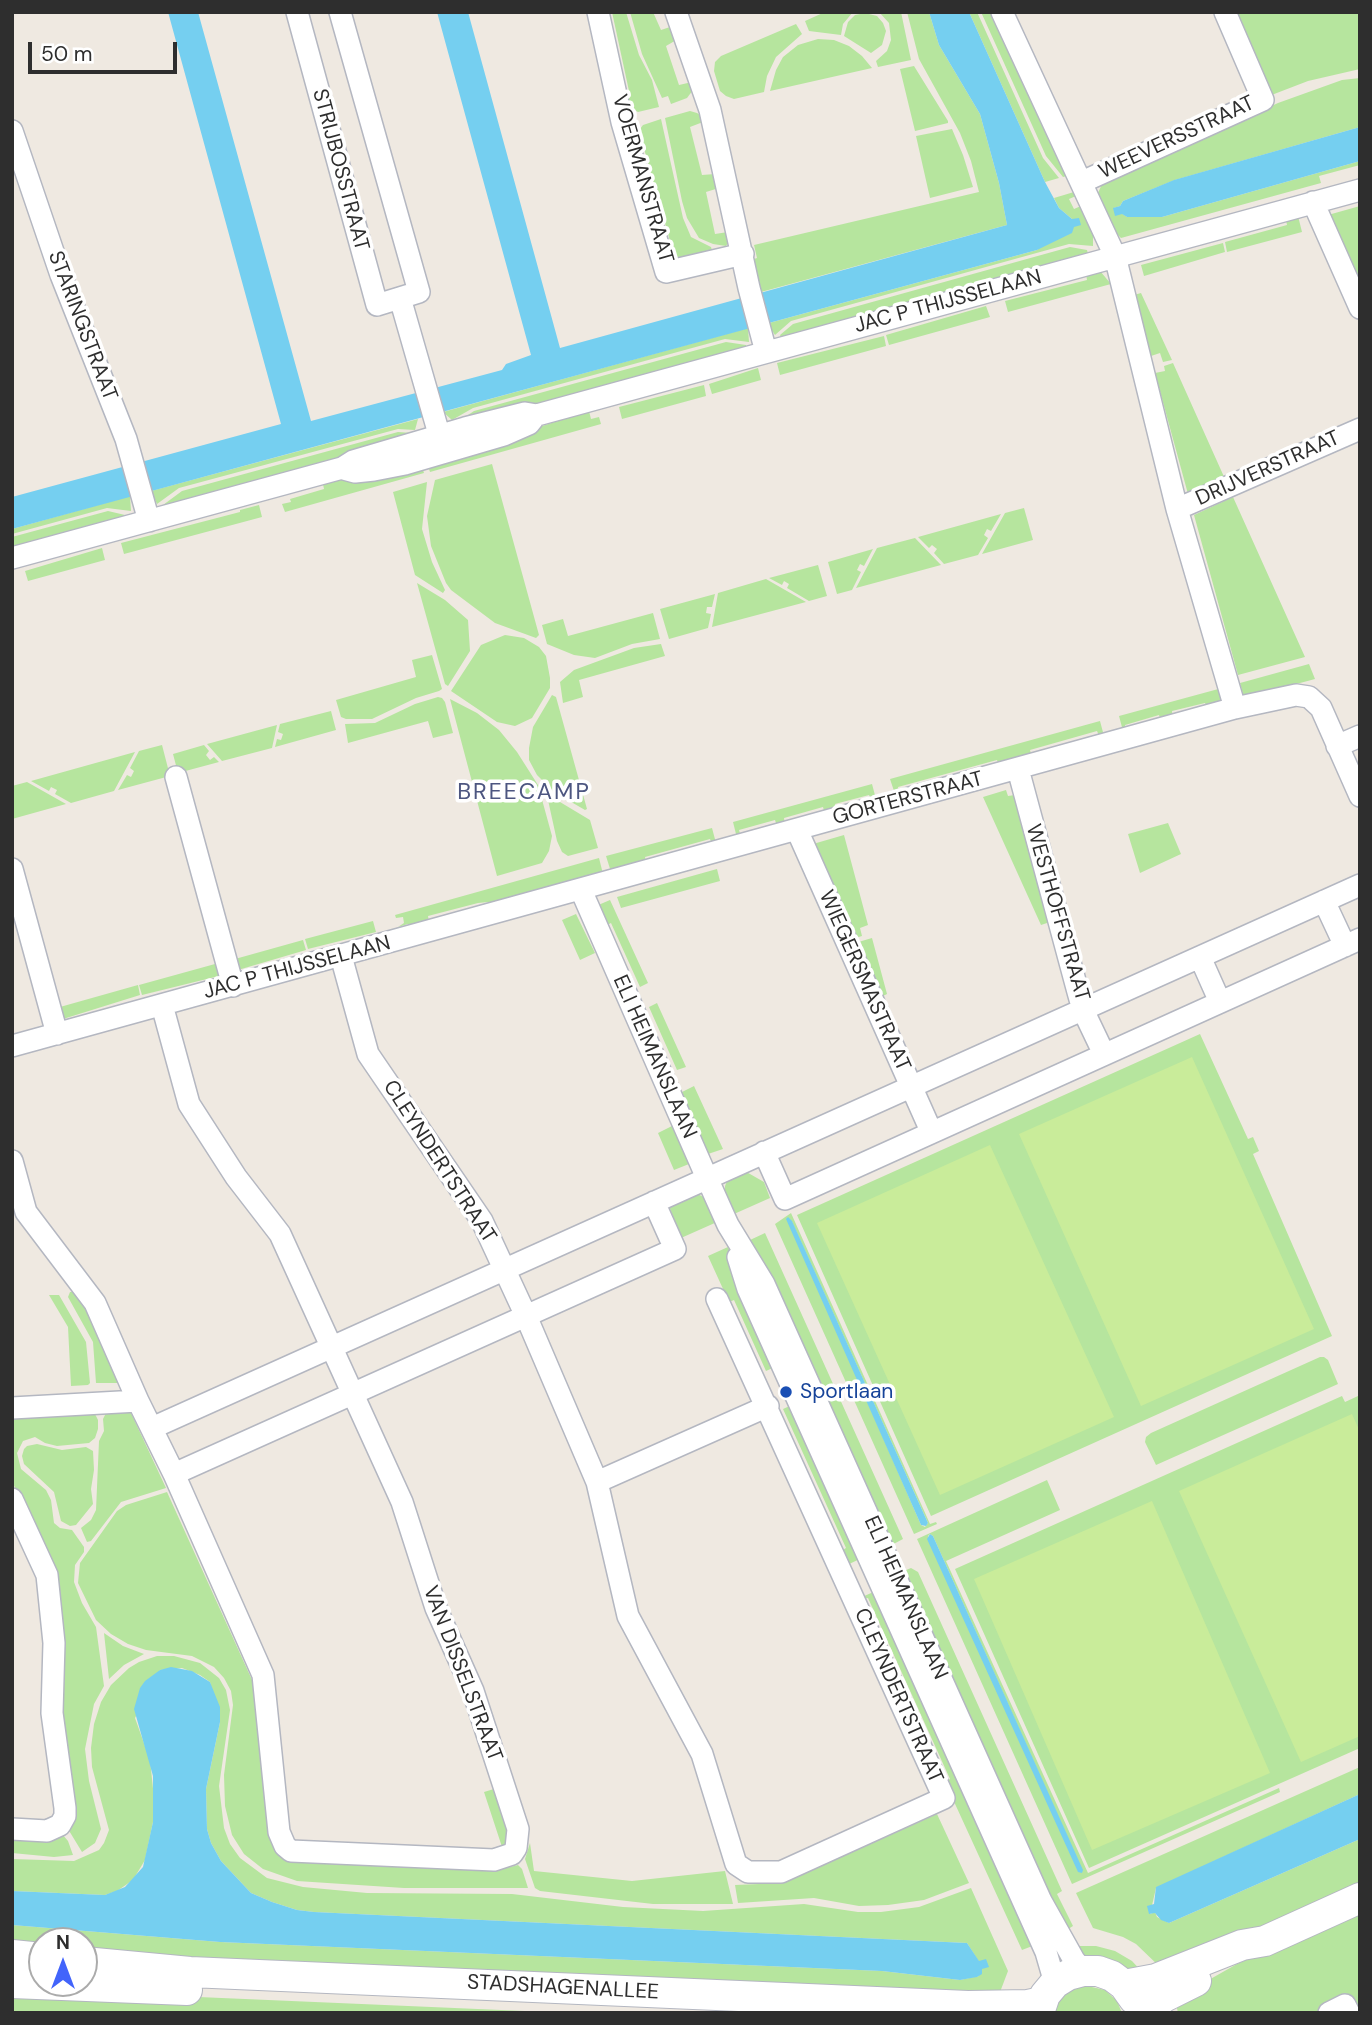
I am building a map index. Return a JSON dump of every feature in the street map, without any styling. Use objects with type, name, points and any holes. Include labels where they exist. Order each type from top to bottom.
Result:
[{"type":"main road","points":[[1083,1970],[1105,1973],[1124,1985],[1135,1999],[1141,2013],[1164,1997],[1247,1955],[1265,1941],[1360,1898]]},
{"type":"main road","points":[[1124,1985],[1156,1979],[1242,1945],[1265,1941]]},
{"type":"main road","name":"STADSHAGENALLEE","points":[[98,1963],[190,1972],[954,2006],[1009,2006],[1045,1999],[1068,1975],[1083,1970]]},
{"type":"main road","name":"STADSHAGENALLEE","points":[[12,1983],[699,2013]]},
{"type":"street","name":"STRIJBOSSTRAAT","points":[[297,12],[377,305],[419,292],[340,12]]},
{"type":"street","name":"VOERMANSTRAAT","points":[[598,12],[622,122],[666,272],[743,254]]},
{"type":"street","points":[[676,12],[710,110],[749,288],[766,352]]},
{"type":"street","name":"WEEVERSSTRAAT","points":[[1002,12],[1115,256]]},
{"type":"street","name":"WEEVERSSTRAAT","points":[[1082,182],[1264,100],[1225,12]]},
{"type":"street","name":"STARINGSTRAAT","points":[[12,131],[61,275],[126,439],[149,521]]},
{"type":"street","name":"JAC P THIJSSELAAN","points":[[12,558],[342,468],[355,472],[374,470],[439,435],[525,413],[537,415],[1360,190]]},
{"type":"street","points":[[1313,202],[1360,308]]},
{"type":"street","points":[[1115,256],[1177,509],[1235,708]]},
{"type":"street","points":[[400,298],[439,435]]},
{"type":"street","name":"DRIJVERSTRAAT","points":[[1177,509],[1360,429]]},
{"type":"street","name":"GORTERSTRAAT","points":[[581,890],[1235,708],[1296,695],[1309,697],[1321,708],[1337,746]]},
{"type":"street","points":[[1360,736],[1337,746],[1360,796]]},
{"type":"street","name":"WESTHOFFSTRAAT","points":[[1017,769],[1083,1010],[1104,1054]]},
{"type":"street","points":[[176,777],[233,986]]},
{"type":"street","name":"WIEGERSMASTRAAT","points":[[797,830],[932,1131]]},
{"type":"street","points":[[12,869],[57,1034]]},
{"type":"street","points":[[152,1428],[1360,885]]},
{"type":"street","name":"JAC P THIJSSELAAN","points":[[12,1046],[581,890]]},
{"type":"street","name":"ELI HEIMANSLAAN","points":[[581,890],[728,1225],[748,1289],[1041,1901],[1074,1960],[1083,1970]]},
{"type":"street","points":[[764,1152],[785,1199],[1352,942],[1324,901]]},
{"type":"street","name":"CLEYNDERTSTRAAT","points":[[341,956],[368,1054],[482,1221],[526,1317],[597,1482],[628,1616],[702,1754],[736,1864],[744,1871],[780,1872],[944,1798],[768,1406],[717,1299]]},
{"type":"street","points":[[1200,957],[1220,1002]]},
{"type":"street","name":"VAN DISSELSTRAAT","points":[[138,1401],[174,1474],[264,1675],[279,1832],[285,1846],[291,1851],[494,1860],[512,1854],[516,1848],[518,1829],[473,1691],[436,1608],[402,1502],[280,1234],[236,1177],[189,1104],[162,1005]]},
{"type":"street","points":[[12,1161],[26,1212],[95,1303],[138,1401],[12,1408]]},
{"type":"street","points":[[174,1474],[675,1249],[654,1202]]},
{"type":"street","points":[[597,1482],[768,1406]]},
{"type":"street","points":[[12,1499],[47,1574],[54,1643],[52,1713],[65,1816],[60,1825],[47,1831],[12,1829]]},
{"type":"street","name":"ELI HEIMANSLAAN","points":[[885,1573],[1046,1952],[1045,1999]]},
{"type":"street","name":"CLEYNDERTSTRAAT","points":[[849,1588],[885,1573]]},
{"type":"street","points":[[1329,2013],[1345,2005],[1349,2013]]},
{"type":"green space","points":[[612,12],[626,12],[639,55],[652,80],[659,107],[638,112],[628,107],[625,93],[629,91]]},
{"type":"green space","points":[[630,12],[653,12],[661,30],[673,26],[678,39],[666,46],[679,85],[692,82],[693,90],[687,98],[671,104],[668,96],[662,98],[642,54]]},
{"type":"green space","points":[[825,12],[853,12],[843,24],[841,35],[809,31],[805,21]]},
{"type":"green space","points":[[879,12],[901,12],[911,60],[878,67],[876,61],[887,51],[891,40],[889,23]]},
{"type":"green space","points":[[907,12],[929,12],[939,45],[980,114],[999,183],[1007,225],[761,292],[751,260],[757,258],[754,245],[979,192],[960,133],[919,59]]},
{"type":"green space","points":[[969,12],[977,12],[1043,158],[1059,178],[1045,182]]},
{"type":"green space","points":[[981,12],[993,12],[1067,176],[1063,177],[1046,156]]},
{"type":"green space","points":[[1232,12],[1360,12],[1360,69],[1308,81],[1269,96]]},
{"type":"green space","points":[[865,13],[877,16],[886,31],[882,45],[871,53],[844,36],[848,22],[855,15]]},
{"type":"green space","points":[[796,24],[802,34],[776,57],[767,76],[764,92],[734,99],[720,91],[714,71],[715,62],[721,56]]},
{"type":"green space","points":[[818,39],[834,40],[849,46],[872,68],[770,91],[783,57],[798,45]]},
{"type":"green space","points":[[914,66],[948,123],[915,131],[900,69]]},
{"type":"green space","points":[[1360,78],[1360,127],[1175,180],[1123,201],[1120,206],[1114,208],[1127,217],[1162,217],[1360,161],[1360,165],[1319,176],[1321,183],[1121,238],[1116,233],[1098,193],[1102,184],[1278,103],[1342,80]]},
{"type":"green space","points":[[690,111],[703,117],[703,122],[690,127],[702,175],[715,174],[719,188],[706,192],[715,234],[728,232],[730,240],[726,246],[699,238],[687,218],[682,201],[665,118]]},
{"type":"green space","points":[[661,119],[683,218],[691,237],[711,247],[713,253],[675,259],[666,244],[670,241],[643,145],[639,145],[636,134],[643,125]]},
{"type":"green space","points":[[952,129],[973,187],[930,198],[916,136]]},
{"type":"green space","points":[[1074,192],[1076,196],[1069,199],[1074,209],[1081,206],[1093,233],[1093,246],[1069,244],[791,321],[775,335],[771,329],[769,323],[1037,250],[1072,219],[1059,208],[1054,198]]},
{"type":"green space","points":[[1360,206],[1360,297],[1328,215]]},
{"type":"green space","points":[[1298,216],[1302,232],[1227,252],[1225,242],[1287,225],[1286,220]]},
{"type":"green space","points":[[1223,243],[1225,252],[1144,276],[1141,265]]},
{"type":"green space","points":[[1070,247],[1087,250],[1088,254],[781,338],[780,335],[793,324]]},
{"type":"green space","points":[[1100,271],[1111,284],[1008,312],[1005,301],[1087,280],[1086,274]]},
{"type":"green space","points":[[1141,293],[1172,360],[1163,362],[1160,353],[1151,356],[1134,295]]},
{"type":"green space","points":[[986,306],[990,317],[889,345],[886,335]]},
{"type":"green space","points":[[748,328],[749,342],[725,339],[473,408],[452,420],[443,412]]},
{"type":"green space","points":[[884,336],[886,346],[780,375],[777,363]]},
{"type":"green space","points":[[726,342],[746,347],[498,416],[462,419],[474,411]]},
{"type":"green space","points":[[1173,363],[1225,479],[1188,494],[1155,373],[1165,371],[1164,366]]},
{"type":"green space","points":[[758,368],[761,380],[712,394],[709,384]]},
{"type":"green space","points":[[704,385],[706,396],[622,419],[619,407]]},
{"type":"green space","points":[[589,411],[591,419],[599,417],[601,424],[430,472],[427,463]]},
{"type":"green space","points":[[418,419],[415,430],[398,429],[179,488],[157,504],[151,491]]},
{"type":"green space","points":[[398,432],[412,433],[369,451],[164,507],[163,505],[182,491]]},
{"type":"green space","points":[[421,464],[424,473],[285,512],[282,504],[324,489],[323,484]]},
{"type":"green space","points":[[492,464],[539,635],[536,638],[495,623],[451,590],[431,546],[427,516],[435,480]]},
{"type":"green space","points":[[427,482],[422,529],[432,562],[445,590],[443,593],[415,575],[393,492]]},
{"type":"green space","points":[[130,496],[131,511],[107,508],[12,534],[12,529]]},
{"type":"green space","points":[[1233,497],[1305,657],[1238,675],[1194,515]]},
{"type":"green space","points":[[259,505],[262,517],[124,554],[121,543]]},
{"type":"green space","points":[[1024,508],[1033,540],[982,554],[1005,513]]},
{"type":"green space","points":[[108,511],[125,515],[126,518],[12,549],[12,537]]},
{"type":"green space","points":[[1001,514],[991,531],[987,529],[984,535],[988,538],[978,555],[944,564],[934,553],[937,549],[932,545],[929,548],[918,537]]},
{"type":"green space","points":[[915,538],[941,565],[856,588],[877,548]]},
{"type":"green space","points":[[102,548],[105,560],[28,581],[25,571]]},
{"type":"green space","points":[[873,549],[864,566],[860,564],[857,570],[861,572],[852,590],[837,594],[828,562]]},
{"type":"green space","points":[[818,565],[827,596],[809,601],[787,588],[789,584],[784,581],[782,585],[769,578]]},
{"type":"green space","points":[[766,579],[806,602],[712,627],[718,593]]},
{"type":"green space","points":[[417,583],[445,600],[468,620],[470,651],[448,686],[445,684]]},
{"type":"green space","points":[[715,594],[712,607],[707,607],[706,613],[711,614],[708,628],[669,639],[660,609]]},
{"type":"green space","points":[[653,613],[660,639],[632,644],[595,658],[574,655],[547,644],[542,625],[563,619],[568,636]]},
{"type":"green space","points":[[505,635],[524,638],[539,647],[546,656],[550,678],[550,688],[532,718],[515,726],[497,722],[451,691],[481,645]]},
{"type":"green space","points":[[661,644],[665,656],[579,680],[583,697],[563,703],[560,682],[574,670],[634,648]]},
{"type":"green space","points":[[432,655],[442,689],[372,719],[341,717],[336,700],[416,677],[412,660]]},
{"type":"green space","points":[[1309,664],[1315,679],[1244,698],[1240,683]]},
{"type":"green space","points":[[1222,688],[1219,703],[1208,709],[1205,703],[1172,711],[1173,718],[1161,721],[1159,715],[1125,725],[1126,730],[1123,731],[1119,716]]},
{"type":"green space","points":[[552,695],[556,697],[587,809],[585,810],[554,792],[537,775],[529,760],[533,727]]},
{"type":"green space","points":[[438,697],[445,702],[453,733],[433,738],[428,721],[348,743],[345,724],[375,723],[415,704]]},
{"type":"green space","points":[[450,699],[477,713],[499,730],[538,785],[552,836],[549,851],[542,863],[497,876]]},
{"type":"green space","points":[[331,711],[336,730],[275,747],[277,739],[281,740],[283,734],[278,732],[280,724]]},
{"type":"green space","points":[[1100,721],[1104,736],[1100,738],[1097,731],[1030,750],[1032,757],[999,766],[997,760],[898,787],[899,793],[895,794],[890,779]]},
{"type":"green space","points":[[277,725],[272,748],[222,761],[207,744]]},
{"type":"green space","points":[[162,745],[170,776],[118,790],[127,775],[131,777],[134,771],[130,768],[139,751]]},
{"type":"green space","points":[[204,745],[209,751],[206,755],[210,760],[214,757],[219,762],[178,773],[173,754]]},
{"type":"green space","points":[[135,752],[114,791],[71,803],[55,794],[57,790],[51,787],[49,791],[31,781]]},
{"type":"green space","points":[[27,782],[66,804],[12,819],[12,786]]},
{"type":"green space","points":[[872,784],[876,799],[872,801],[869,795],[835,804],[836,810],[825,814],[823,807],[784,818],[785,824],[777,826],[775,820],[739,830],[741,837],[737,838],[733,822]]},
{"type":"green space","points":[[1006,790],[1008,796],[1015,795],[1050,922],[1041,925],[983,797]]},
{"type":"green space","points":[[550,796],[590,820],[598,848],[568,856],[562,852],[548,800]]},
{"type":"green space","points":[[1168,823],[1181,854],[1140,873],[1128,834]]},
{"type":"green space","points":[[712,828],[716,843],[712,844],[710,839],[645,857],[646,862],[611,872],[606,856]]},
{"type":"green space","points":[[844,835],[868,925],[860,928],[862,936],[852,939],[813,844]]},
{"type":"green space","points":[[599,858],[603,874],[490,905],[488,902],[478,903],[428,916],[429,922],[398,927],[404,923],[403,917],[396,918],[395,915]]},
{"type":"green space","points":[[717,869],[720,881],[621,908],[617,897]]},
{"type":"green space","points":[[610,900],[648,983],[640,987],[611,923],[605,926],[596,906]]},
{"type":"green space","points":[[576,914],[595,953],[580,960],[562,920]]},
{"type":"green space","points":[[373,921],[376,932],[308,949],[305,939]]},
{"type":"green space","points":[[872,938],[887,994],[879,998],[855,943]]},
{"type":"green space","points":[[303,940],[306,950],[238,970],[235,959]]},
{"type":"green space","points":[[215,964],[219,976],[142,995],[139,985]]},
{"type":"green space","points":[[138,985],[140,995],[63,1019],[60,1007]]},
{"type":"green space","points":[[657,1003],[686,1067],[677,1070],[649,1007]]},
{"type":"green space","points":[[1200,1034],[1248,1139],[1253,1137],[1259,1151],[1253,1154],[1332,1336],[931,1516],[797,1215]]},
{"type":"green space","points":[[1192,1057],[1314,1329],[1141,1406],[1019,1134]]},
{"type":"green space","points":[[694,1086],[723,1149],[708,1154],[680,1093]]},
{"type":"green space","points":[[672,1126],[689,1164],[674,1170],[658,1133]]},
{"type":"green space","points":[[990,1145],[1114,1417],[940,1495],[817,1223]]},
{"type":"green space","points":[[743,1170],[764,1182],[770,1198],[734,1214],[725,1194],[725,1186],[728,1179]]},
{"type":"green space","points":[[691,1194],[705,1198],[717,1222],[681,1238],[669,1206]]},
{"type":"green space","points":[[791,1213],[930,1524],[937,1524],[914,1534],[775,1224]],"holes":[[[788,1218],[928,1523],[925,1527],[921,1525]]]},
{"type":"green space","points":[[765,1233],[903,1539],[888,1547],[750,1240]]},
{"type":"green space","points":[[728,1247],[777,1366],[766,1371],[734,1300],[729,1302],[708,1256]]},
{"type":"green space","points":[[70,1292],[75,1292],[88,1306],[120,1380],[118,1383],[96,1383],[93,1342],[68,1297]]},
{"type":"green space","points":[[49,1295],[59,1295],[86,1342],[88,1385],[71,1386],[68,1327]]},
{"type":"green space","points":[[1320,1357],[1328,1360],[1338,1384],[1156,1465],[1145,1442],[1151,1433]]},
{"type":"green space","points":[[1342,1396],[1345,1402],[1358,1396],[1360,1399],[1360,1748],[1089,1868],[955,1569]]},
{"type":"green space","points":[[794,1404],[864,1557],[847,1565],[841,1551],[846,1548],[783,1409]]},
{"type":"green space","points":[[107,1411],[131,1413],[166,1488],[121,1502],[91,1541],[87,1542],[81,1528],[91,1520],[96,1510],[99,1441],[104,1431],[103,1419]]},
{"type":"green space","points":[[94,1412],[98,1429],[95,1438],[89,1443],[57,1446],[35,1437],[23,1441],[17,1453],[21,1469],[46,1490],[51,1500],[54,1523],[60,1528],[72,1530],[84,1547],[84,1552],[75,1565],[74,1582],[96,1627],[104,1686],[94,1704],[85,1749],[89,1781],[101,1829],[95,1843],[82,1852],[68,1829],[59,1713],[53,1572],[12,1481],[12,1416]]},
{"type":"green space","points":[[1352,1414],[1360,1432],[1360,1736],[1301,1762],[1179,1491]]},
{"type":"green space","points":[[37,1444],[62,1450],[86,1447],[93,1451],[93,1504],[76,1525],[70,1526],[61,1521],[54,1492],[24,1464],[24,1449]]},
{"type":"green space","points":[[1047,1480],[1060,1510],[946,1561],[1088,1873],[1279,1788],[1280,1792],[1072,1884],[917,1539]],"holes":[[[928,1536],[933,1536],[1083,1872]]]},
{"type":"green space","points":[[167,1492],[257,1691],[293,1858],[506,1868],[518,1865],[528,1888],[404,1888],[297,1881],[263,1869],[244,1854],[232,1835],[225,1806],[224,1775],[233,1705],[231,1691],[224,1678],[214,1667],[192,1656],[146,1650],[111,1634],[96,1620],[78,1583],[80,1563],[117,1511],[126,1505]]},
{"type":"green space","points":[[1152,1501],[1270,1773],[1092,1850],[974,1579]]},
{"type":"green space","points":[[911,1568],[918,1572],[1062,1891],[1057,1894],[1073,1926],[1065,1931],[899,1573]]},
{"type":"green space","points":[[878,1590],[1035,1945],[1022,1950],[945,1782],[950,1779],[868,1598],[862,1597]]},
{"type":"green space","points":[[104,1633],[123,1646],[144,1654],[124,1665],[109,1679]]},
{"type":"green space","points":[[157,1656],[174,1656],[200,1663],[219,1678],[226,1690],[230,1710],[219,1786],[224,1828],[230,1844],[240,1858],[267,1878],[303,1887],[367,1893],[512,1894],[623,1907],[703,1911],[804,1904],[858,1912],[881,1912],[919,1907],[971,1888],[1008,1971],[997,2000],[98,1958],[98,1932],[220,1942],[882,1971],[960,1980],[979,1976],[979,1962],[967,1943],[314,1912],[272,1902],[251,1893],[221,1861],[211,1843],[207,1829],[206,1789],[220,1722],[210,1682],[182,1668],[160,1670],[135,1718],[150,1760],[154,1798],[153,1822],[145,1860],[133,1880],[117,1891],[105,1895],[12,1891],[12,1859],[74,1861],[99,1850],[104,1843],[109,1830],[92,1767],[94,1724],[101,1702],[111,1685],[139,1662]]},
{"type":"green space","points":[[1360,1767],[1360,1794],[1156,1888],[1150,1914],[1155,1912],[1157,1917],[1169,1923],[1360,1839],[1360,1886],[1161,1968],[1136,1944],[1093,1928],[1076,1893]]},
{"type":"green space","points":[[494,1789],[510,1839],[503,1850],[484,1792]]},
{"type":"green space","points":[[937,1814],[969,1883],[924,1900],[888,1905],[859,1906],[814,1898],[738,1903],[735,1885],[783,1883]]},
{"type":"green space","points":[[62,1834],[73,1855],[54,1857],[12,1853],[12,1837]]},
{"type":"green space","points":[[530,1843],[534,1871],[632,1881],[725,1871],[733,1904],[653,1904],[540,1891],[535,1888],[525,1859]]},
{"type":"green space","points":[[1360,1910],[1360,2013],[1342,2001],[1316,2013],[1178,2013],[1175,1999],[1237,1964]]},
{"type":"green space","points":[[12,1925],[36,1927],[28,1927],[28,1952],[12,1950]]},
{"type":"green space","points":[[1077,1946],[1096,1946],[1115,1951],[1132,1961],[1145,1975],[1088,1958]]},
{"type":"green space","points":[[1083,1985],[1105,1990],[1117,2001],[1122,2013],[1052,2013],[1067,1990]]},
{"type":"green space","points":[[12,1989],[28,1990],[28,1997],[98,1997],[98,1993],[571,2013],[12,2013]]},
{"type":"water","points":[[168,12],[198,12],[311,421],[502,370],[506,364],[531,355],[437,12],[468,12],[560,348],[1007,225],[999,183],[980,114],[939,45],[929,12],[969,12],[1045,182],[1059,208],[1072,219],[1079,218],[1081,225],[1074,227],[1072,233],[1037,250],[12,529],[12,497],[281,424]]},
{"type":"water","points":[[1360,127],[1360,161],[1162,217],[1127,217],[1122,214],[1115,216],[1113,208],[1120,206],[1123,201],[1174,180]]},
{"type":"water","points":[[788,1217],[928,1523],[926,1526],[921,1525],[786,1219]]},
{"type":"water","points":[[930,1534],[1083,1870],[1082,1873],[1078,1872],[927,1539]]},
{"type":"water","points":[[171,1667],[192,1671],[210,1682],[220,1707],[220,1722],[206,1789],[207,1829],[221,1861],[251,1893],[272,1902],[314,1912],[967,1943],[979,1961],[986,1959],[989,1967],[982,1969],[982,1974],[977,1977],[960,1980],[882,1971],[220,1942],[98,1932],[98,1927],[12,1925],[12,1891],[105,1895],[125,1887],[143,1867],[153,1822],[153,1776],[134,1709],[140,1688],[160,1670]]},
{"type":"water","points":[[1360,1794],[1360,1839],[1169,1923],[1161,1920],[1155,1913],[1149,1914],[1147,1906],[1154,1904],[1156,1887]]},
{"type":"place","name":"Sportlaan","points":[[786,1392]]},
{"type":"district","name":"BREECAMP","points":[[524,793]]}]
